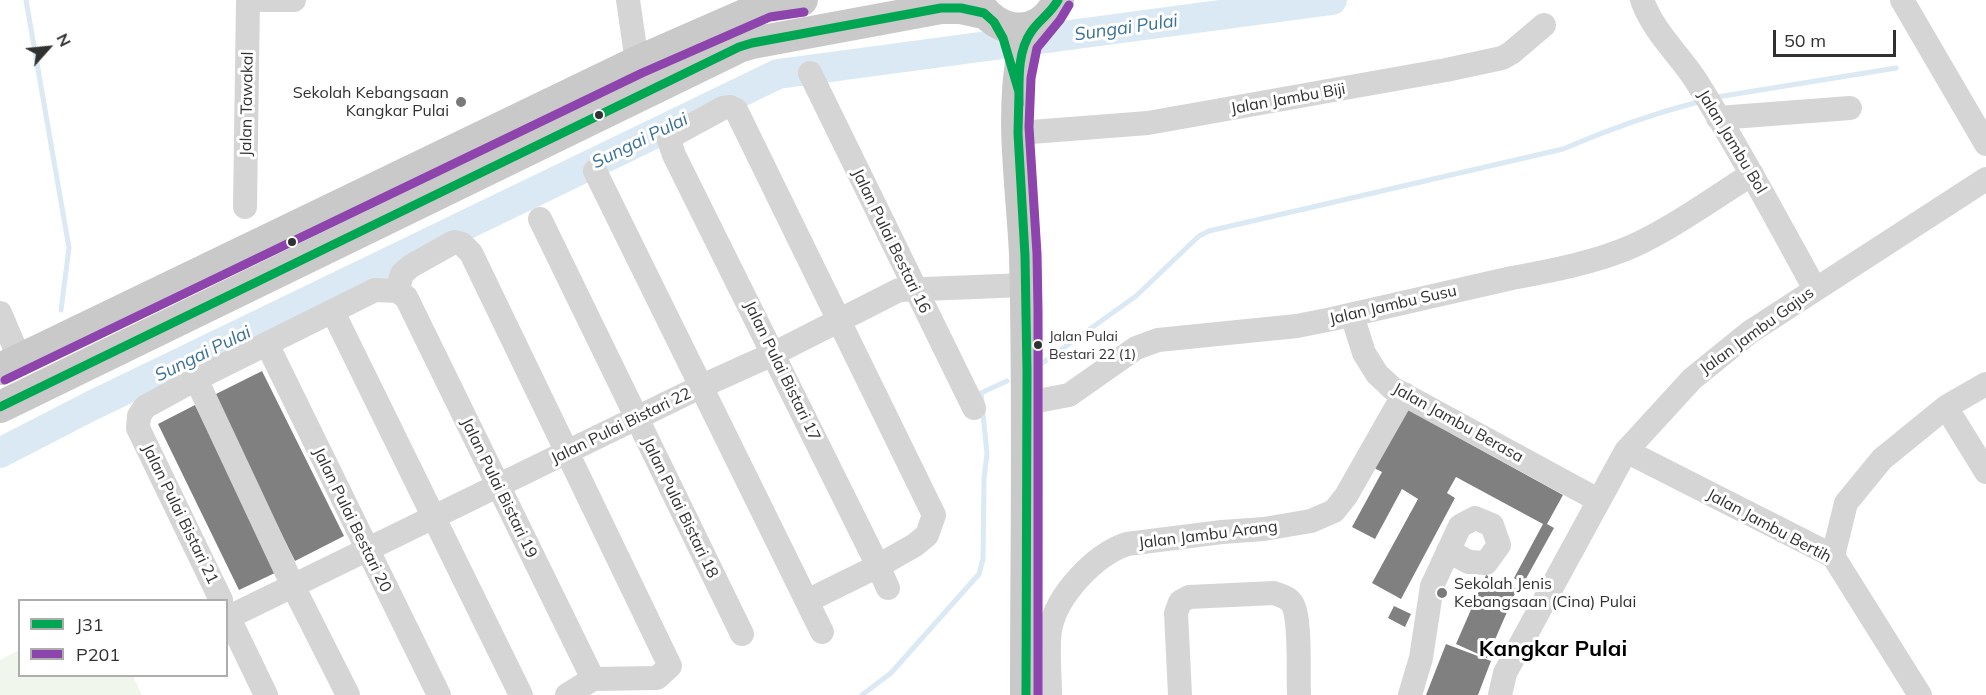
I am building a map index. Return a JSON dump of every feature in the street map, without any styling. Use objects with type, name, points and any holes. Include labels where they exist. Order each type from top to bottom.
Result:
[{"type":"main road","points":[[10,365],[637,62],[767,5],[802,0]]},
{"type":"main road","points":[[0,407],[739,47],[941,9],[961,8],[1021,22],[1018,133],[1027,403],[1026,695]]},
{"type":"street","points":[[248,0],[294,0]]},
{"type":"street","name":"Jalan Tawakal","points":[[245,207],[248,0]]},
{"type":"street","points":[[628,0],[637,62]]},
{"type":"street","name":"Jalan Jambu Bol","points":[[1642,0],[1647,16],[1694,77],[1752,174],[1815,289]]},
{"type":"street","points":[[1902,0],[1986,144]]},
{"type":"street","name":"Jalan Jambu Biji","points":[[1018,133],[1148,123],[1446,70],[1502,58],[1512,53],[1544,26]]},
{"type":"street","name":"Jalan Pulai Bestari 16","points":[[810,74],[974,408]]},
{"type":"street","name":"Jalan Pulai Bistari 17","points":[[839,320],[736,110],[730,107],[723,108],[677,133],[669,140],[674,155],[888,588]]},
{"type":"street","points":[[1718,118],[1850,108]]},
{"type":"street","points":[[595,171],[822,632]]},
{"type":"street","name":"Jalan Jambu Susu","points":[[1027,403],[1069,395],[1136,348],[1158,340],[1296,326],[1542,273],[1616,253],[1650,237],[1752,174]]},
{"type":"street","name":"Jalan Jambu Gajus","points":[[1500,695],[1505,673],[1626,451],[1692,379],[1750,332],[1986,180]]},
{"type":"street","name":"Jalan Pulai Bistari 18","points":[[540,219],[742,634]]},
{"type":"street","points":[[348,695],[196,379],[375,290],[402,294],[402,274],[411,266],[454,242],[462,244],[471,253],[670,666],[657,678],[593,679],[567,695]]},
{"type":"street","name":"Jalan Pulai Bistari 22","points":[[228,609],[294,586],[899,291],[1024,285]]},
{"type":"street","name":"Jalan Pulai Bistari 19","points":[[402,294],[593,679]]},
{"type":"street","points":[[333,312],[521,695]]},
{"type":"street","points":[[0,313],[10,365]]},
{"type":"street","name":"Jalan Jambu Berasa","points":[[1352,315],[1364,353],[1377,374],[1392,388],[1598,501]]},
{"type":"street","points":[[807,601],[909,549],[927,535],[934,515],[839,320]]},
{"type":"street","name":"Jalan Pulai Bestari 20","points":[[267,344],[439,695]]},
{"type":"street","name":"Jalan Pulai Bistari 21","points":[[196,379],[145,407],[139,416],[138,428],[221,599]]},
{"type":"street","points":[[1833,556],[1846,503],[1882,459],[1946,407],[1986,384]]},
{"type":"street","name":"Jalan Jambu Arang","points":[[1050,695],[1050,632],[1055,613],[1074,585],[1097,560],[1113,549],[1127,544],[1273,528],[1311,521],[1334,511],[1346,496],[1404,394]]},
{"type":"street","points":[[1946,407],[1986,472]]},
{"type":"street","name":"Jalan Jambu Bertih","points":[[1626,451],[1833,556],[1917,694]]},
{"type":"street","points":[[1410,695],[1421,658],[1432,586],[1448,551]]},
{"type":"street","points":[[1180,695],[1176,613],[1180,602],[1189,597],[1274,593],[1287,597],[1293,605],[1297,619],[1299,695]]},
{"type":"street","name":"Jalan Pulai Bistari 21","points":[[228,614],[267,695]]},
{"type":"shaded area","points":[[18,651],[18,677],[133,677],[142,695],[0,695],[0,660]]},
{"type":"building","points":[[262,371],[344,536],[295,561],[212,396]]},
{"type":"building","points":[[1412,399],[1452,434],[1563,495],[1547,524],[1554,528],[1523,584],[1514,578],[1543,524],[1456,477],[1447,493],[1455,498],[1401,599],[1372,583],[1418,499],[1402,489],[1375,539],[1352,527],[1382,472],[1374,468]]},
{"type":"building","points":[[195,405],[277,572],[239,590],[158,424]]},
{"type":"building","points":[[1486,575],[1517,589],[1487,658],[1456,644]]},
{"type":"building","points":[[1394,606],[1411,614],[1405,627],[1388,618]]},
{"type":"building","points":[[1446,644],[1491,661],[1478,695],[1426,695]]},
{"type":"waterway","points":[[26,0],[69,248],[61,310]]},
{"type":"waterway","name":"Sungai Pulai","points":[[0,453],[91,406],[778,74],[1332,0]]},
{"type":"waterway","points":[[1717,97],[1896,68]]},
{"type":"waterway","points":[[1037,367],[1136,296],[1199,236],[1209,231],[1563,149],[1630,123],[1698,102]]},
{"type":"waterway","points":[[862,695],[891,673],[979,574],[983,559],[984,478],[987,454],[981,393],[1007,381]]},
{"type":"transit line","name":"J31","points":[[1019,105],[1020,67],[1026,40],[1058,0]]},
{"type":"transit line","name":"P201","points":[[1038,695],[1038,310],[1029,127],[1031,78],[1037,48],[1069,5]]},
{"type":"transit line","name":"J31","points":[[0,407],[739,47],[941,8],[961,8],[984,13],[994,22],[1003,38],[1019,92],[1018,133],[1025,256],[1027,371],[1026,695]]},
{"type":"transit line","name":"P201","points":[[5,380],[642,73],[770,17],[804,12]]},
{"type":"place","name":"Sekolah Kebangsaan Kangkar Pulai","points":[[461,102]]},
{"type":"place","name":"Jalan Pulai Bestari 22 (1)","points":[[1038,345]]},
{"type":"place","name":"Sekolah Jenis Kebangsaan (Cina) Pulai","points":[[1442,593]]},
{"type":"district","name":"Kangkar Pulai","points":[[1553,649]]}]
